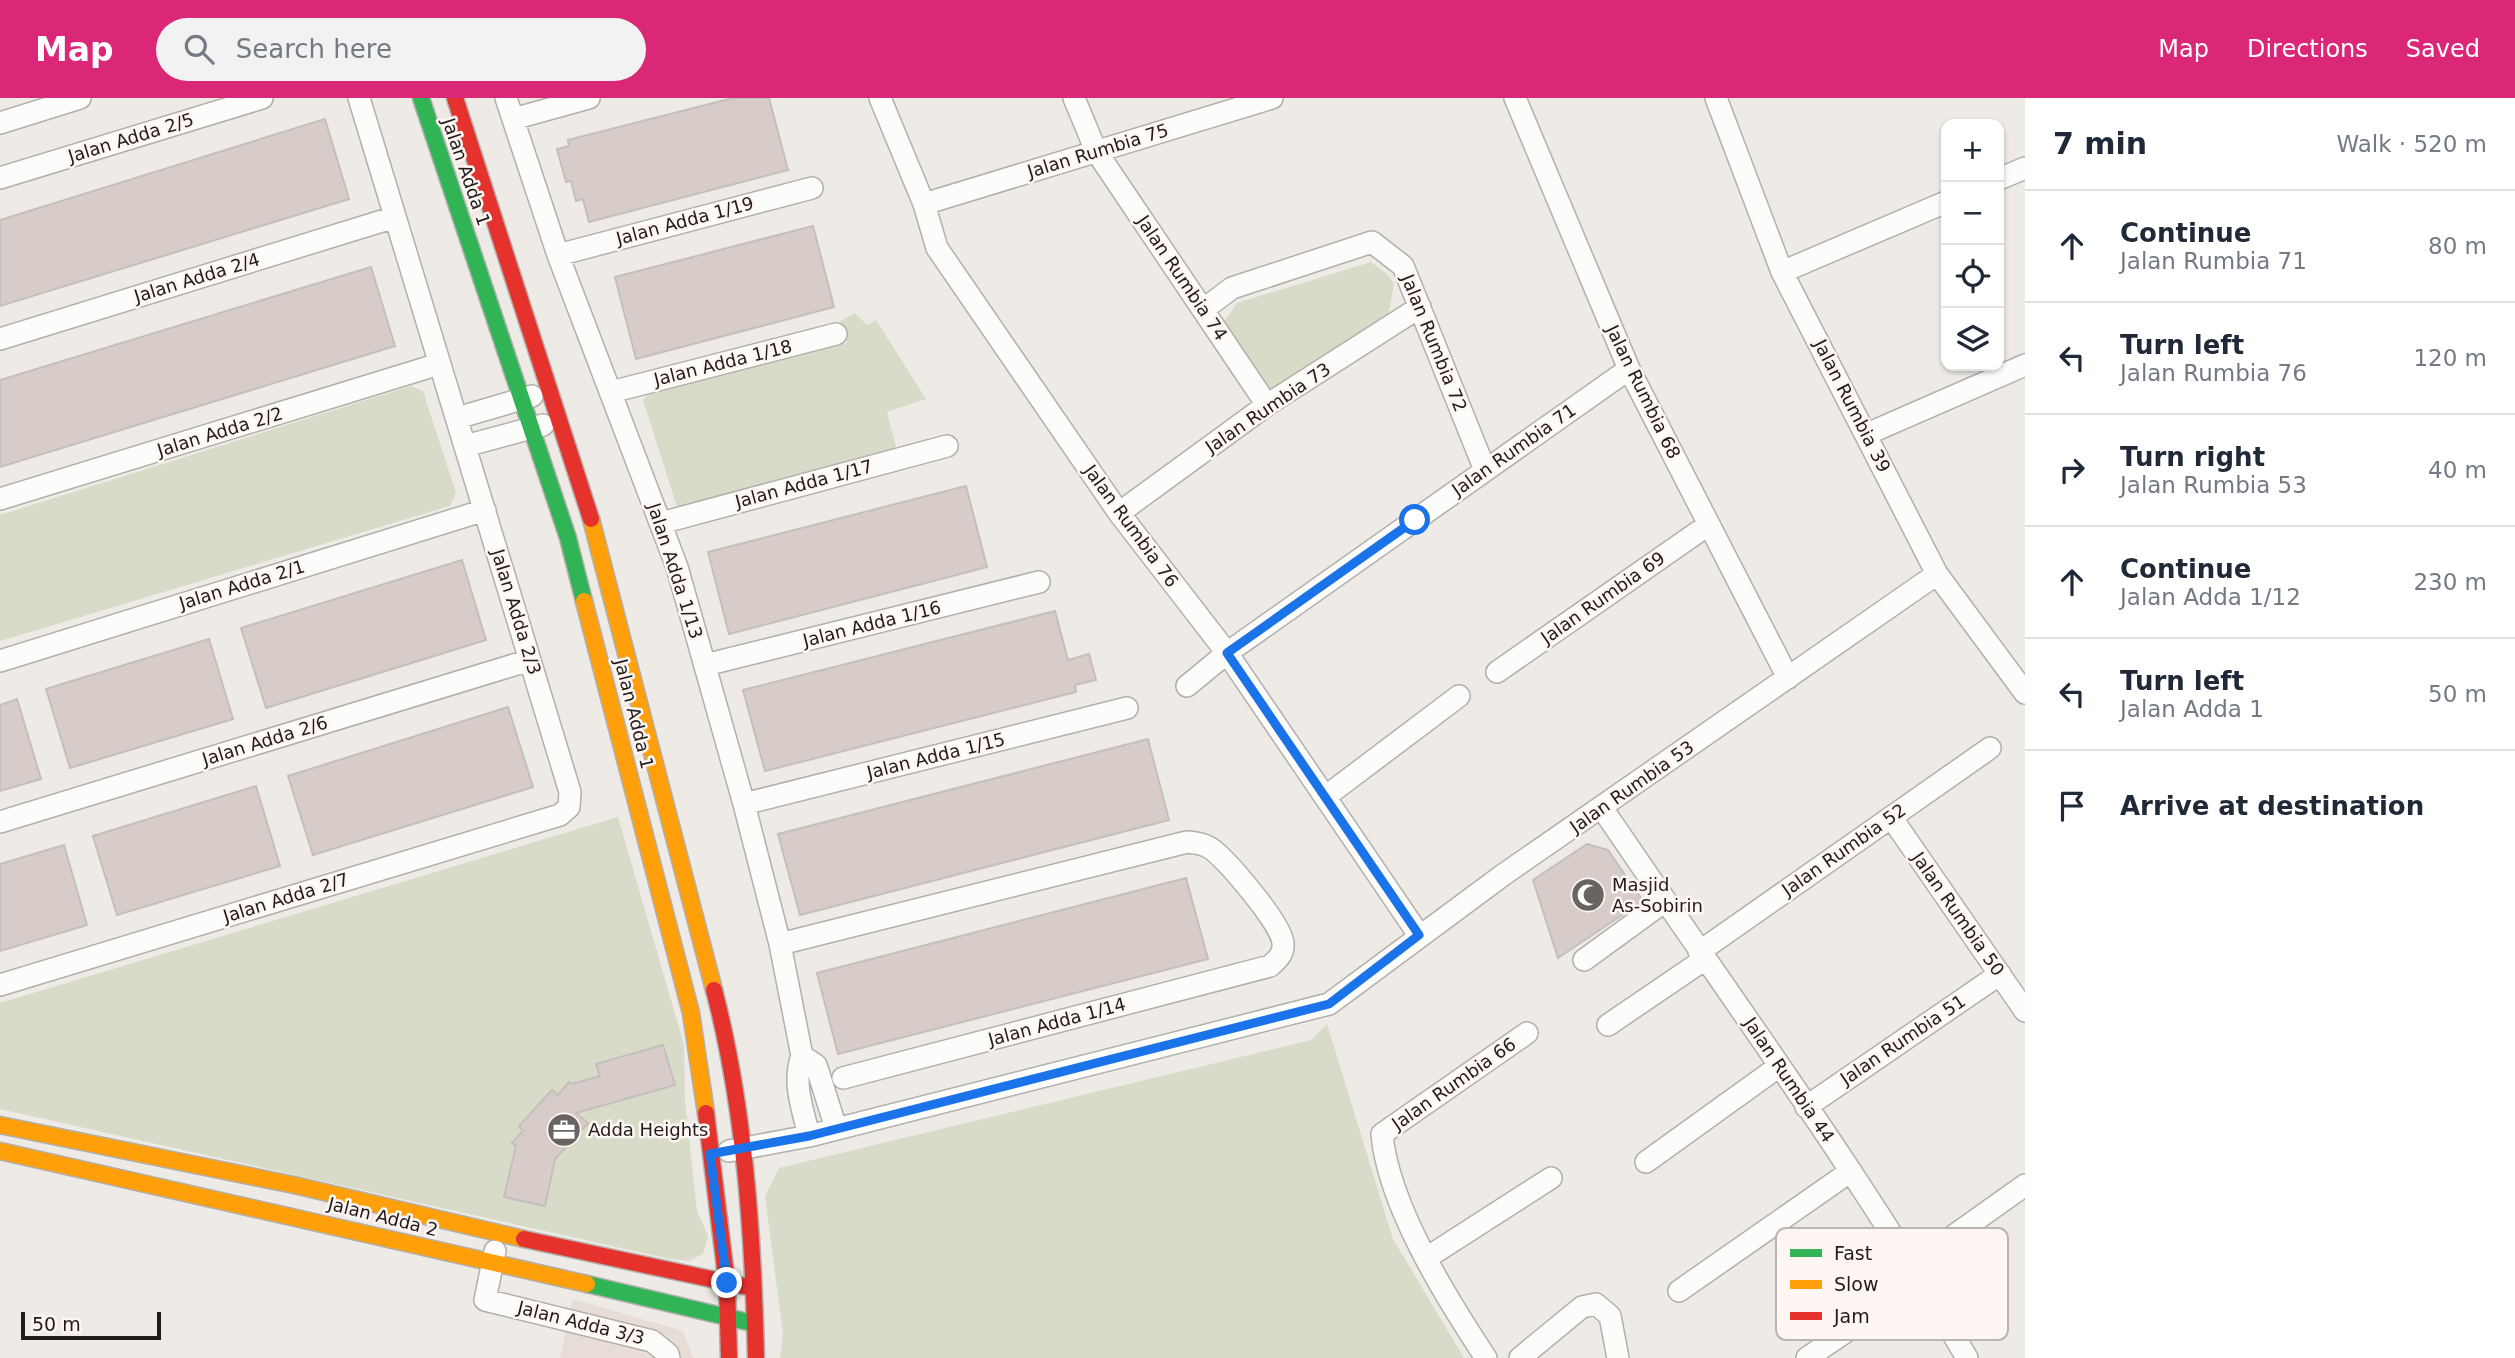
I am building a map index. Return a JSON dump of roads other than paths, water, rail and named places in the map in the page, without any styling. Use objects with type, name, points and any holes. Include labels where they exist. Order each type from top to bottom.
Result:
[{"type":"street","points":[[0,123],[80,98]]},
{"type":"street","name":"Jalan Adda 2/5","points":[[0,178],[262,98]]},
{"type":"street","points":[[359,98],[439,364]]},
{"type":"street","name":"Jalan Adda 1","points":[[421,98],[568,538],[691,1013],[698,1046],[727,1283],[729,1358]]},
{"type":"street","name":"Jalan Adda 1","points":[[455,98],[595,531],[722,1021],[732,1079],[755,1289],[756,1358]]},
{"type":"street","name":"Jalan Adda 1/13","points":[[506,98],[558,254],[661,523],[705,665],[780,944],[802,1056]]},
{"type":"street","points":[[513,120],[589,98]]},
{"type":"street","name":"Jalan Rumbia 76","points":[[880,98],[924,204],[937,248],[1119,513],[1227,653],[1419,935]]},
{"type":"street","name":"Jalan Rumbia 74","points":[[1074,98],[1096,151],[1267,405]]},
{"type":"street","name":"Jalan Rumbia 75","points":[[924,204],[1243,103],[1272,98]]},
{"type":"street","name":"Jalan Rumbia 68","points":[[1514,98],[1629,369],[1788,678]]},
{"type":"street","name":"Jalan Rumbia 39","points":[[1725,101],[1782,272],[1937,574],[2025,693]]},
{"type":"street","points":[[2004,177],[2025,168]]},
{"type":"street","name":"Jalan Adda 1/19","points":[[558,254],[811,188]]},
{"type":"street","points":[[1782,272],[1941,204]]},
{"type":"street","name":"Jalan Adda 2/4","points":[[0,339],[395,217]]},
{"type":"street","name":"Jalan Rumbia 72","points":[[1204,309],[1232,288],[1372,242],[1403,266],[1485,470]]},
{"type":"street","name":"Jalan Rumbia 73","points":[[1119,513],[1267,405],[1420,307]]},
{"type":"street","name":"Jalan Adda 1/18","points":[[611,392],[836,334]]},
{"type":"street","name":"Jalan Adda 2/3","points":[[439,364],[570,792],[569,807]]},
{"type":"street","name":"Jalan Adda 2/2","points":[[0,499],[439,364]]},
{"type":"street","points":[[1867,434],[2025,365]]},
{"type":"street","name":"Jalan Rumbia 71","points":[[1187,686],[1227,653],[1629,369]]},
{"type":"street","points":[[457,418],[548,391]]},
{"type":"street","points":[[465,446],[559,421]]},
{"type":"street","name":"Jalan Adda 1/17","points":[[661,523],[947,446]]},
{"type":"street","name":"Jalan Adda 2/1","points":[[0,661],[485,510]]},
{"type":"street","name":"Jalan Rumbia 69","points":[[1497,671],[1708,524]]},
{"type":"street","name":"Jalan Rumbia 53","points":[[836,1128],[1329,1004],[1419,935],[1937,574]]},
{"type":"street","name":"Jalan Adda 1/16","points":[[705,665],[1039,582]]},
{"type":"street","name":"Jalan Adda 2/6","points":[[0,822],[530,660]]},
{"type":"street","points":[[1325,797],[1459,696]]},
{"type":"street","name":"Jalan Adda 1/15","points":[[744,804],[1127,708]]},
{"type":"street","name":"Jalan Rumbia 52","points":[[1608,1026],[1891,817],[1990,748]]},
{"type":"street","name":"Jalan Adda 2/7","points":[[0,985],[559,815],[569,807]]},
{"type":"street","name":"Jalan Rumbia 44","points":[[1602,808],[1887,1228]]},
{"type":"street","name":"Jalan Rumbia 50","points":[[1891,817],[2025,1011]]},
{"type":"street","name":"Jalan Adda 1/14","points":[[780,944],[1187,842],[1199,843],[1222,858],[1275,925],[1284,944],[1281,956],[1270,966],[843,1078]]},
{"type":"street","points":[[1584,960],[1665,901]]},
{"type":"street","name":"Jalan Rumbia 51","points":[[1806,1107],[2000,974]]},
{"type":"street","name":"Jalan Rumbia 66","points":[[1428,1256],[1411,1227],[1384,1160],[1382,1135],[1527,1033]]},
{"type":"street","points":[[710,1154],[809,1136],[836,1128],[816,1065],[802,1056],[796,1071],[797,1085],[809,1136]]},
{"type":"street","points":[[1646,1162],[1778,1067]]},
{"type":"street","name":"Jalan Adda 2","points":[[0,1125],[294,1185],[755,1289]]},
{"type":"street","name":"Jalan Adda 2","points":[[0,1151],[287,1214],[756,1324]]},
{"type":"street","points":[[1679,1292],[1851,1171]]},
{"type":"street","points":[[1486,1358],[1459,1317],[1428,1256],[1551,1178]]},
{"type":"street","points":[[1972,1228],[2025,1185]]},
{"type":"street","points":[[493,1264],[499,1233]]},
{"type":"street","name":"Jalan Adda 3/3","points":[[493,1264],[485,1300],[652,1341],[668,1354],[668,1358]]},
{"type":"street","points":[[1520,1358],[1589,1304],[1603,1307],[1610,1316],[1618,1358]]},
{"type":"street","points":[[1813,1356],[1833,1340]]},
{"type":"street","name":"Jalan Rumbia 44","points":[[1956,1340],[1967,1358]]},
{"type":"place","name":"Masjid As-Sobirin","points":[[1588,895]]},
{"type":"place","name":"Adda Heights","points":[[564,1130]]}]
